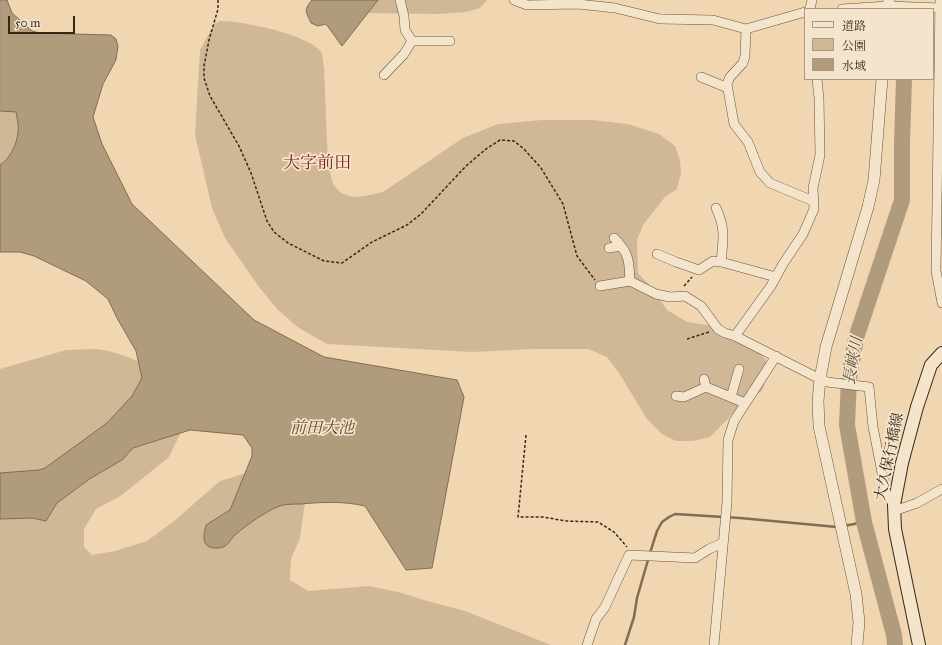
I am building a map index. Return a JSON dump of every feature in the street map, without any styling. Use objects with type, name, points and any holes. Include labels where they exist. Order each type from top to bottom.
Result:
[{"type":"main road","name":"大久保行橋線","points":[[918,645],[900,558],[895,529],[894,508],[902,464],[917,408],[930,365],[941,351]]},
{"type":"street","points":[[400,0],[404,16],[405,30],[412,41]]},
{"type":"street","points":[[514,0],[527,5],[578,4],[615,8],[660,19],[713,20],[746,28],[804,12]]},
{"type":"street","points":[[854,8],[890,5],[938,5],[936,271],[942,303]]},
{"type":"street","points":[[746,28],[745,56],[743,63],[730,77],[727,84],[734,124],[748,142],[760,172],[770,183],[813,201]]},
{"type":"street","points":[[412,41],[450,41]]},
{"type":"street","points":[[384,75],[404,54],[412,41]]},
{"type":"street","points":[[701,77],[728,88]]},
{"type":"street","points":[[735,336],[776,277],[803,234],[814,209],[813,188],[820,155],[817,80]]},
{"type":"street","points":[[857,645],[859,622],[856,594],[819,426],[818,401],[824,380],[826,347],[868,207],[874,180],[882,80]]},
{"type":"street","points":[[716,208],[722,221],[723,239],[720,262]]},
{"type":"street","points":[[614,238],[626,252],[629,262],[630,281]]},
{"type":"street","points":[[609,248],[621,246]]},
{"type":"street","points":[[657,254],[699,270],[713,262],[720,262],[776,277]]},
{"type":"street","points":[[600,286],[630,281],[656,294],[670,297],[685,296],[700,306],[718,329],[725,333],[735,336],[824,380],[869,387],[873,426],[886,493],[894,508],[917,503],[942,489]]},
{"type":"street","points":[[714,645],[727,502],[728,440],[734,421],[776,356]]},
{"type":"street","points":[[731,398],[739,368]]},
{"type":"street","points":[[676,396],[684,397],[705,383],[731,398],[745,403]]},
{"type":"street","points":[[587,645],[596,619],[605,607],[629,554],[695,558],[709,549],[723,543]]},
{"type":"path","points":[[218,0],[218,9],[209,40],[204,66],[204,78],[210,96],[239,146],[251,173],[267,221],[274,232],[288,243],[324,262],[342,263],[372,242],[407,225],[421,214],[466,166],[486,149],[500,140],[514,141],[524,149],[541,168],[562,204],[577,256],[600,286]]},
{"type":"path","points":[[681,296],[684,287],[699,270]]},
{"type":"path","points":[[688,339],[718,329]]},
{"type":"path","points":[[526,435],[518,517],[543,517],[566,521],[598,522],[614,532],[634,555]]},
{"type":"green space","points":[[341,0],[487,0],[480,8],[466,12],[438,14],[363,13]]},
{"type":"green space","points":[[220,21],[242,23],[290,34],[315,46],[321,52],[324,67],[328,165],[333,184],[341,193],[353,197],[383,192],[463,138],[498,124],[542,120],[592,120],[628,124],[659,134],[675,146],[680,160],[681,173],[677,189],[665,197],[643,225],[637,240],[638,273],[652,288],[667,310],[687,322],[715,326],[754,346],[765,359],[769,372],[762,391],[742,404],[710,437],[693,441],[676,441],[662,434],[647,419],[619,373],[607,357],[588,349],[534,349],[472,352],[327,344],[299,328],[278,310],[259,287],[225,238],[212,208],[195,135],[200,50],[214,24]]},
{"type":"green space","points":[[0,86],[10,98],[22,121],[0,210]]},
{"type":"green space","points":[[93,349],[121,355],[166,374],[175,406],[180,434],[169,457],[122,495],[96,509],[84,529],[84,547],[92,555],[115,551],[147,541],[173,522],[220,481],[260,469],[305,502],[300,538],[291,559],[290,580],[308,591],[369,586],[402,593],[465,611],[551,645],[0,645],[0,369],[66,350]]},
{"type":"water","name":"前田大池","points":[[0,0],[7,0],[12,13],[32,31],[40,33],[111,35],[116,39],[118,46],[116,60],[103,84],[93,117],[102,144],[132,204],[254,320],[324,357],[457,380],[464,397],[432,568],[406,570],[365,506],[349,503],[325,502],[283,505],[265,513],[252,522],[236,534],[224,547],[209,547],[204,541],[206,525],[230,510],[252,456],[252,448],[243,435],[190,430],[133,448],[122,460],[91,478],[57,503],[46,521],[32,518],[0,519],[0,473],[39,470],[45,468],[107,423],[132,396],[142,378],[136,351],[108,299],[86,281],[34,256],[20,252],[0,252],[0,165],[7,159],[12,151],[17,137],[18,127],[16,112],[0,111]]},
{"type":"water","points":[[312,0],[378,0],[342,46],[326,24],[318,26],[311,23],[306,9]]},
{"type":"waterway","name":"長峡川","points":[[895,645],[894,635],[864,522],[847,425],[849,378],[856,338],[902,200],[904,80]]},
{"type":"waterway","points":[[625,645],[657,531],[662,522],[669,517],[675,514],[740,518],[837,527]]},
{"type":"waterway","points":[[844,526],[864,522]]},
{"type":"district","name":"大字前田","points":[[317,164]]}]
